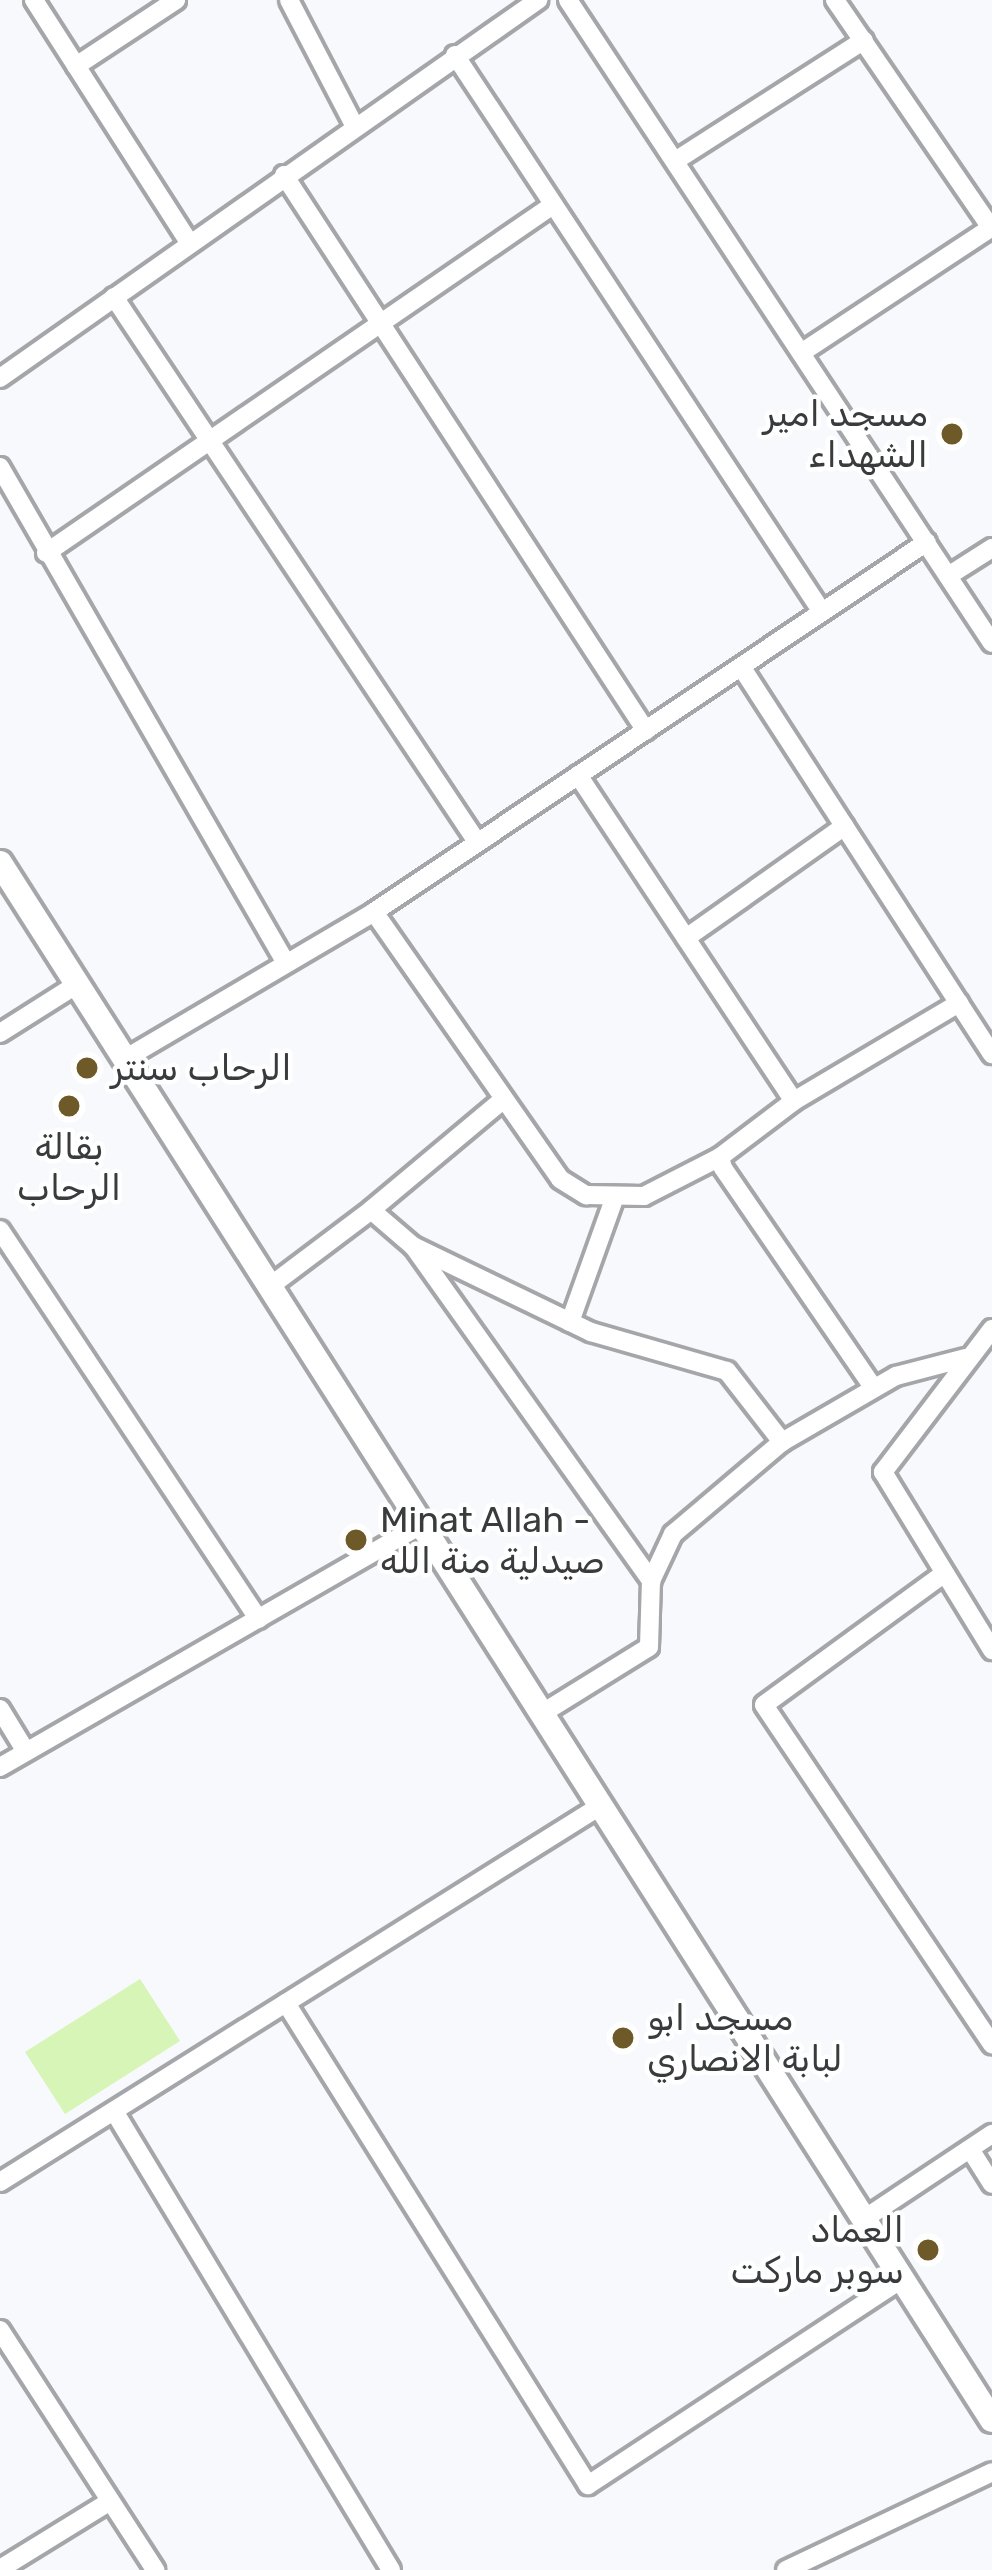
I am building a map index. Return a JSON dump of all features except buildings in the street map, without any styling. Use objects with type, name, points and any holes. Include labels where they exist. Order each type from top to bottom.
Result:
[{"type":"street","points":[[34,0],[188,241]]},
{"type":"street","points":[[76,65],[176,0]]},
{"type":"street","points":[[289,0],[355,128]]},
{"type":"street","points":[[0,378],[188,241],[538,0]]},
{"type":"street","points":[[568,0],[992,643]]},
{"type":"street","points":[[801,353],[992,228],[836,0]]},
{"type":"street","points":[[675,161],[864,40]]},
{"type":"street","points":[[455,55],[822,612]]},
{"type":"street","points":[[284,175],[646,731]]},
{"type":"street","points":[[46,553],[553,205]]},
{"type":"street","points":[[114,297],[477,842]]},
{"type":"street","points":[[0,467],[284,958]]},
{"type":"street","points":[[123,1060],[284,958],[374,912],[927,542]]},
{"type":"street","points":[[948,576],[992,548]]},
{"type":"street","points":[[742,668],[992,1054]]},
{"type":"street","points":[[578,775],[794,1101]]},
{"type":"street","points":[[686,938],[844,826]]},
{"type":"street","points":[[0,863],[992,2420]]},
{"type":"street","points":[[374,912],[500,1102],[560,1179],[614,1198],[674,1184],[794,1101],[959,1003]]},
{"type":"street","points":[[0,1034],[76,985]]},
{"type":"street","points":[[269,1287],[371,1210],[500,1102]]},
{"type":"street","points":[[720,1156],[873,1388]]},
{"type":"street","points":[[570,1322],[614,1198]]},
{"type":"street","points":[[371,1210],[413,1246],[651,1581]]},
{"type":"street","points":[[0,1230],[258,1619]]},
{"type":"street","points":[[413,1246],[570,1322],[727,1371],[782,1442]]},
{"type":"street","points":[[992,1329],[965,1358],[883,1472],[941,1576],[992,1650]]},
{"type":"street","points":[[541,1714],[649,1647],[651,1581],[673,1534],[782,1442],[873,1388],[965,1358]]},
{"type":"street","points":[[0,1767],[422,1524]]},
{"type":"street","points":[[941,1576],[764,1705],[992,2044]]},
{"type":"street","points":[[0,1709],[25,1750]]},
{"type":"street","points":[[2,2176],[600,1806]]},
{"type":"street","points":[[286,2002],[588,2485],[902,2278]]},
{"type":"street","points":[[114,2110],[391,2570]]},
{"type":"street","points":[[864,2219],[992,2134]]},
{"type":"street","points":[[970,2149],[992,2184]]},
{"type":"street","points":[[0,2330],[155,2570]]},
{"type":"street","points":[[794,2568],[992,2472]]},
{"type":"street","points":[[0,2570],[109,2502]]},
{"type":"green space","points":[[140,1979],[180,2041],[65,2114],[25,2052]]},
{"type":"place","name":"مسجد امير الشهداء","points":[[952,434]]},
{"type":"place","name":"الرحاب سنتر","points":[[87,1068]]},
{"type":"place","name":"بقالة الرحاب","points":[[69,1106]]},
{"type":"place","name":"Minat Allah - صيدلية منة الله","points":[[356,1540]]},
{"type":"place","name":"مسجد ابو لبابة الانصاري","points":[[623,2038]]},
{"type":"place","name":"العماد سوبر ماركت","points":[[928,2250]]}]
